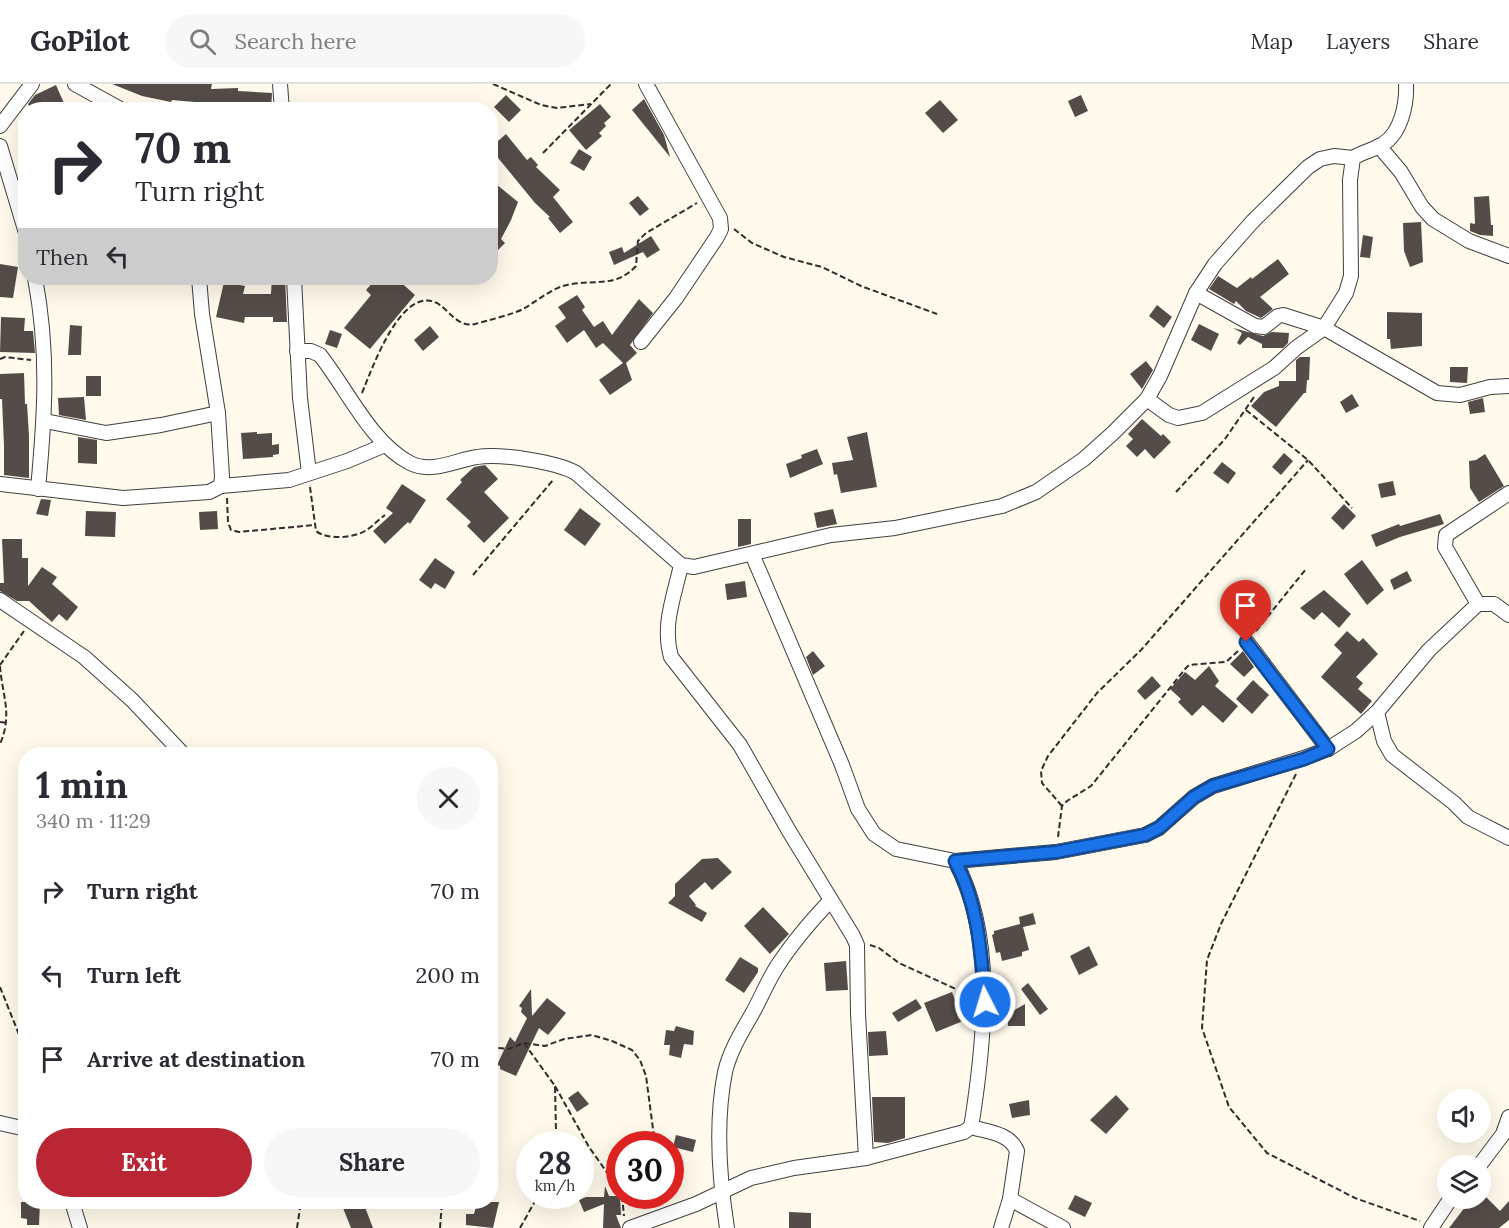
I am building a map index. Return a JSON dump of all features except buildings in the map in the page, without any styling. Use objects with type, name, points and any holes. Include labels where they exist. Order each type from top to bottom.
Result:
[{"type":"street","points":[[18,102],[32,84]]},
{"type":"street","points":[[75,84],[108,102]]},
{"type":"street","points":[[280,84],[281,102]]},
{"type":"street","points":[[641,342],[676,298],[721,228],[720,218],[646,84]]},
{"type":"street","points":[[297,351],[311,351],[320,355],[385,445],[410,464],[424,468],[479,456],[495,456],[564,466],[576,473],[681,565],[694,567],[831,535],[895,528],[1002,506],[1022,500],[1036,492],[1084,459],[1147,399],[1160,376],[1196,293],[1215,264],[1253,221],[1308,167],[1320,159],[1334,156],[1353,158],[1391,138],[1402,116],[1406,84]]},
{"type":"street","points":[[0,126],[18,102]]},
{"type":"street","points":[[0,146],[18,206]]},
{"type":"street","points":[[1379,146],[1401,171],[1422,207],[1433,219],[1470,241],[1509,256]]},
{"type":"street","points":[[1147,399],[1169,415],[1178,418],[1202,413],[1274,368],[1296,348],[1324,328],[1346,293],[1351,276],[1350,180],[1353,158]]},
{"type":"street","points":[[36,285],[42,318],[45,363],[45,421],[38,489]]},
{"type":"street","points":[[200,285],[218,413],[224,486]]},
{"type":"street","points":[[294,285],[300,398],[309,473]]},
{"type":"street","points":[[1196,293],[1255,326],[1264,327],[1278,316],[1283,315],[1324,328],[1437,393],[1460,395],[1490,387],[1509,386]]},
{"type":"street","points":[[45,421],[106,434],[218,413]]},
{"type":"street","points":[[0,484],[123,498],[209,492],[224,486],[289,480],[347,461],[385,445]]},
{"type":"street","points":[[1478,604],[1445,547],[1444,539],[1446,535],[1509,494]]},
{"type":"street","points":[[752,554],[842,765],[858,809],[874,834],[896,849],[955,861],[1056,852],[1145,835],[1159,828],[1194,797],[1213,786],[1304,759],[1328,749],[1356,731],[1377,712],[1429,650],[1478,604],[1494,604],[1509,615]]},
{"type":"street","points":[[681,565],[667,624],[667,641],[671,657],[740,745],[857,945],[858,1014],[866,1158]]},
{"type":"street","points":[[0,600],[84,657],[132,700],[176,747]]},
{"type":"street","points":[[1246,642],[1328,749]]},
{"type":"street","points":[[1377,712],[1384,741],[1392,755],[1454,803],[1468,817],[1509,838]]},
{"type":"street","points":[[627,1223],[722,1192],[751,1178],[774,1172],[866,1158],[964,1132],[971,1127],[978,1084],[985,1002],[975,909],[965,880],[955,861]]},
{"type":"street","points":[[727,1228],[719,1140],[721,1100],[732,1048],[777,966],[803,930],[830,901]]},
{"type":"street","points":[[1487,1155],[1503,1134],[1509,1117]]},
{"type":"street","points":[[0,1123],[18,1127]]},
{"type":"street","points":[[971,1127],[1006,1136],[1017,1151],[1010,1199],[1001,1228]]},
{"type":"street","points":[[1010,1199],[1063,1228]]},
{"type":"street","points":[[74,1209],[80,1228]]},
{"type":"street","points":[[1433,1227],[1444,1209]]},
{"type":"path","points":[[493,84],[541,105],[557,108],[591,104]]},
{"type":"path","points":[[543,153],[611,84]]},
{"type":"path","points":[[357,407],[383,344],[403,313],[415,303],[427,300],[437,304],[460,323],[476,324],[521,310],[561,286],[573,283],[605,282],[625,275],[636,266],[635,250],[638,241],[646,233],[708,196]]},
{"type":"path","points":[[720,218],[753,243],[784,257],[822,267],[861,285],[938,314]]},
{"type":"path","points":[[0,359],[5,357],[45,363]]},
{"type":"path","points":[[1176,492],[1225,439],[1255,395]]},
{"type":"path","points":[[1246,410],[1308,460],[1352,508]]},
{"type":"path","points":[[1062,806],[1042,783],[1041,771],[1048,756],[1097,693],[1149,641],[1308,460]]},
{"type":"path","points":[[473,575],[564,466]]},
{"type":"path","points":[[309,473],[316,531],[320,534],[333,537],[354,535],[364,532],[385,515]]},
{"type":"path","points":[[224,486],[231,530],[239,532],[315,525]]},
{"type":"path","points":[[1056,852],[1062,806],[1091,786],[1186,668],[1190,665],[1226,662],[1233,657],[1306,569]]},
{"type":"path","points":[[0,744],[7,723],[8,708],[0,665],[31,621]]},
{"type":"path","points":[[0,722],[7,723]]},
{"type":"path","points":[[1304,759],[1221,924],[1207,960],[1202,1028],[1229,1107],[1267,1153],[1355,1198],[1433,1227]]},
{"type":"path","points":[[857,945],[873,945],[898,963],[985,1002]]},
{"type":"path","points":[[0,987],[18,1032]]},
{"type":"path","points":[[498,1048],[509,1049],[524,1043],[545,1046],[564,1039],[592,1035],[632,1050],[640,1060],[646,1076],[653,1131]]},
{"type":"path","points":[[524,1043],[555,1086],[589,1147],[606,1171]]},
{"type":"path","points":[[555,1086],[556,1131]]},
{"type":"path","points":[[297,1228],[300,1209]]},
{"type":"path","points":[[440,1228],[441,1209]]},
{"type":"path","points":[[520,1228],[531,1209]]},
{"type":"route","points":[[985,1002],[975,909],[965,880],[955,861],[1056,852],[1145,835],[1159,828],[1194,797],[1213,786],[1304,759],[1328,749],[1246,642]]}]
